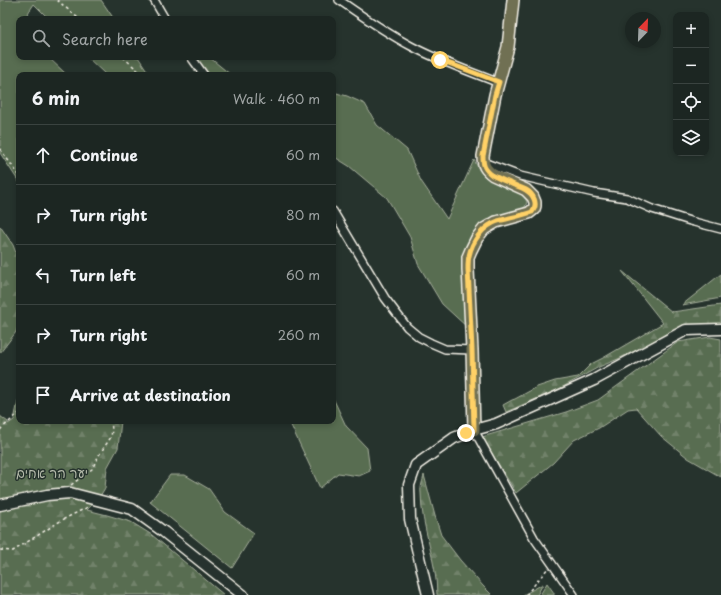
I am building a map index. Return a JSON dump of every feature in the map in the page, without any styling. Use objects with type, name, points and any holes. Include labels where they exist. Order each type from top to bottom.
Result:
[{"type":"main road","points":[[474,430],[468,269],[470,250],[484,229],[496,222],[528,213],[534,209],[535,206],[533,197],[526,190],[492,175],[484,167],[483,162],[486,140],[508,47],[513,0]]},
{"type":"main road","points":[[428,595],[410,519],[409,485],[416,465],[454,438],[474,430],[496,424],[594,380],[686,330],[721,329]]},
{"type":"main road","points":[[0,505],[47,495],[70,493],[132,509],[164,532],[243,595]]},
{"type":"street","points":[[154,0],[164,16]]},
{"type":"street","points":[[339,0],[371,22],[411,46],[440,60],[499,82]]},
{"type":"street","points":[[193,60],[202,72]]},
{"type":"street","points":[[483,162],[520,176],[594,193],[627,198],[690,222],[721,229]]},
{"type":"street","points":[[336,216],[385,298],[407,327],[419,337],[431,344],[445,349],[472,350]]},
{"type":"street","points":[[474,430],[534,538],[574,595]]},
{"type":"path","points":[[57,0],[76,16]]},
{"type":"path","points":[[126,60],[140,72]]},
{"type":"path","points":[[0,149],[16,171]]},
{"type":"path","points":[[0,430],[16,416]]},
{"type":"path","points":[[70,493],[69,486],[92,469],[111,437],[111,424]]},
{"type":"path","points":[[0,550],[13,550],[98,500]]},
{"type":"path","points":[[526,595],[552,564]]},
{"type":"green space","points":[[0,0],[101,0],[112,16],[46,16],[34,4],[26,16],[16,16],[16,60],[51,60],[64,72],[16,72],[16,177],[0,153]]},
{"type":"green space","points":[[90,60],[140,60],[148,72],[103,72]]},
{"type":"green space","points":[[199,60],[213,60],[227,72],[204,72]]},
{"type":"green space","points":[[336,93],[365,104],[377,125],[407,150],[421,181],[447,219],[474,160],[484,176],[514,190],[524,197],[527,202],[525,207],[472,239],[468,328],[442,304],[418,264],[410,237],[387,198],[349,166],[336,158]]},
{"type":"green space","points":[[0,226],[13,245],[16,253],[16,332],[0,353]]},
{"type":"green space","points":[[622,271],[672,312],[721,305],[721,325],[687,326],[671,331],[643,347],[599,367],[559,389],[506,412],[503,405],[537,387],[555,381],[578,377],[591,364],[663,323]]},
{"type":"green space","points":[[721,274],[721,298],[682,305]]},
{"type":"green space","points":[[710,337],[721,339],[721,477],[688,458],[661,436],[636,408],[628,409],[599,428],[574,440],[553,463],[516,493],[482,437],[566,412],[598,400],[678,342]]},
{"type":"green space","points":[[336,404],[346,426],[367,448],[370,471],[359,476],[338,473],[320,488],[290,424],[336,424]]},
{"type":"green space","name":"יער הר אחים","points":[[16,411],[16,424],[121,424],[118,448],[107,468],[105,488],[87,510],[131,522],[152,535],[224,595],[0,595],[0,416],[8,422],[8,424],[14,420]]},
{"type":"green space","points":[[170,475],[185,475],[209,489],[225,512],[254,533],[232,568],[150,502]]},
{"type":"green space","points":[[424,475],[441,535],[460,560],[492,595],[437,595],[434,569],[422,506],[421,488]]},
{"type":"green space","points":[[547,583],[554,595],[540,595]]},
{"type":"green space","points":[[543,584],[537,595],[523,595]]},
{"type":"route","points":[[440,60],[499,82],[483,156],[484,167],[492,175],[526,190],[531,194],[535,202],[532,212],[496,222],[484,229],[470,250],[468,269],[474,430],[466,433]]}]
